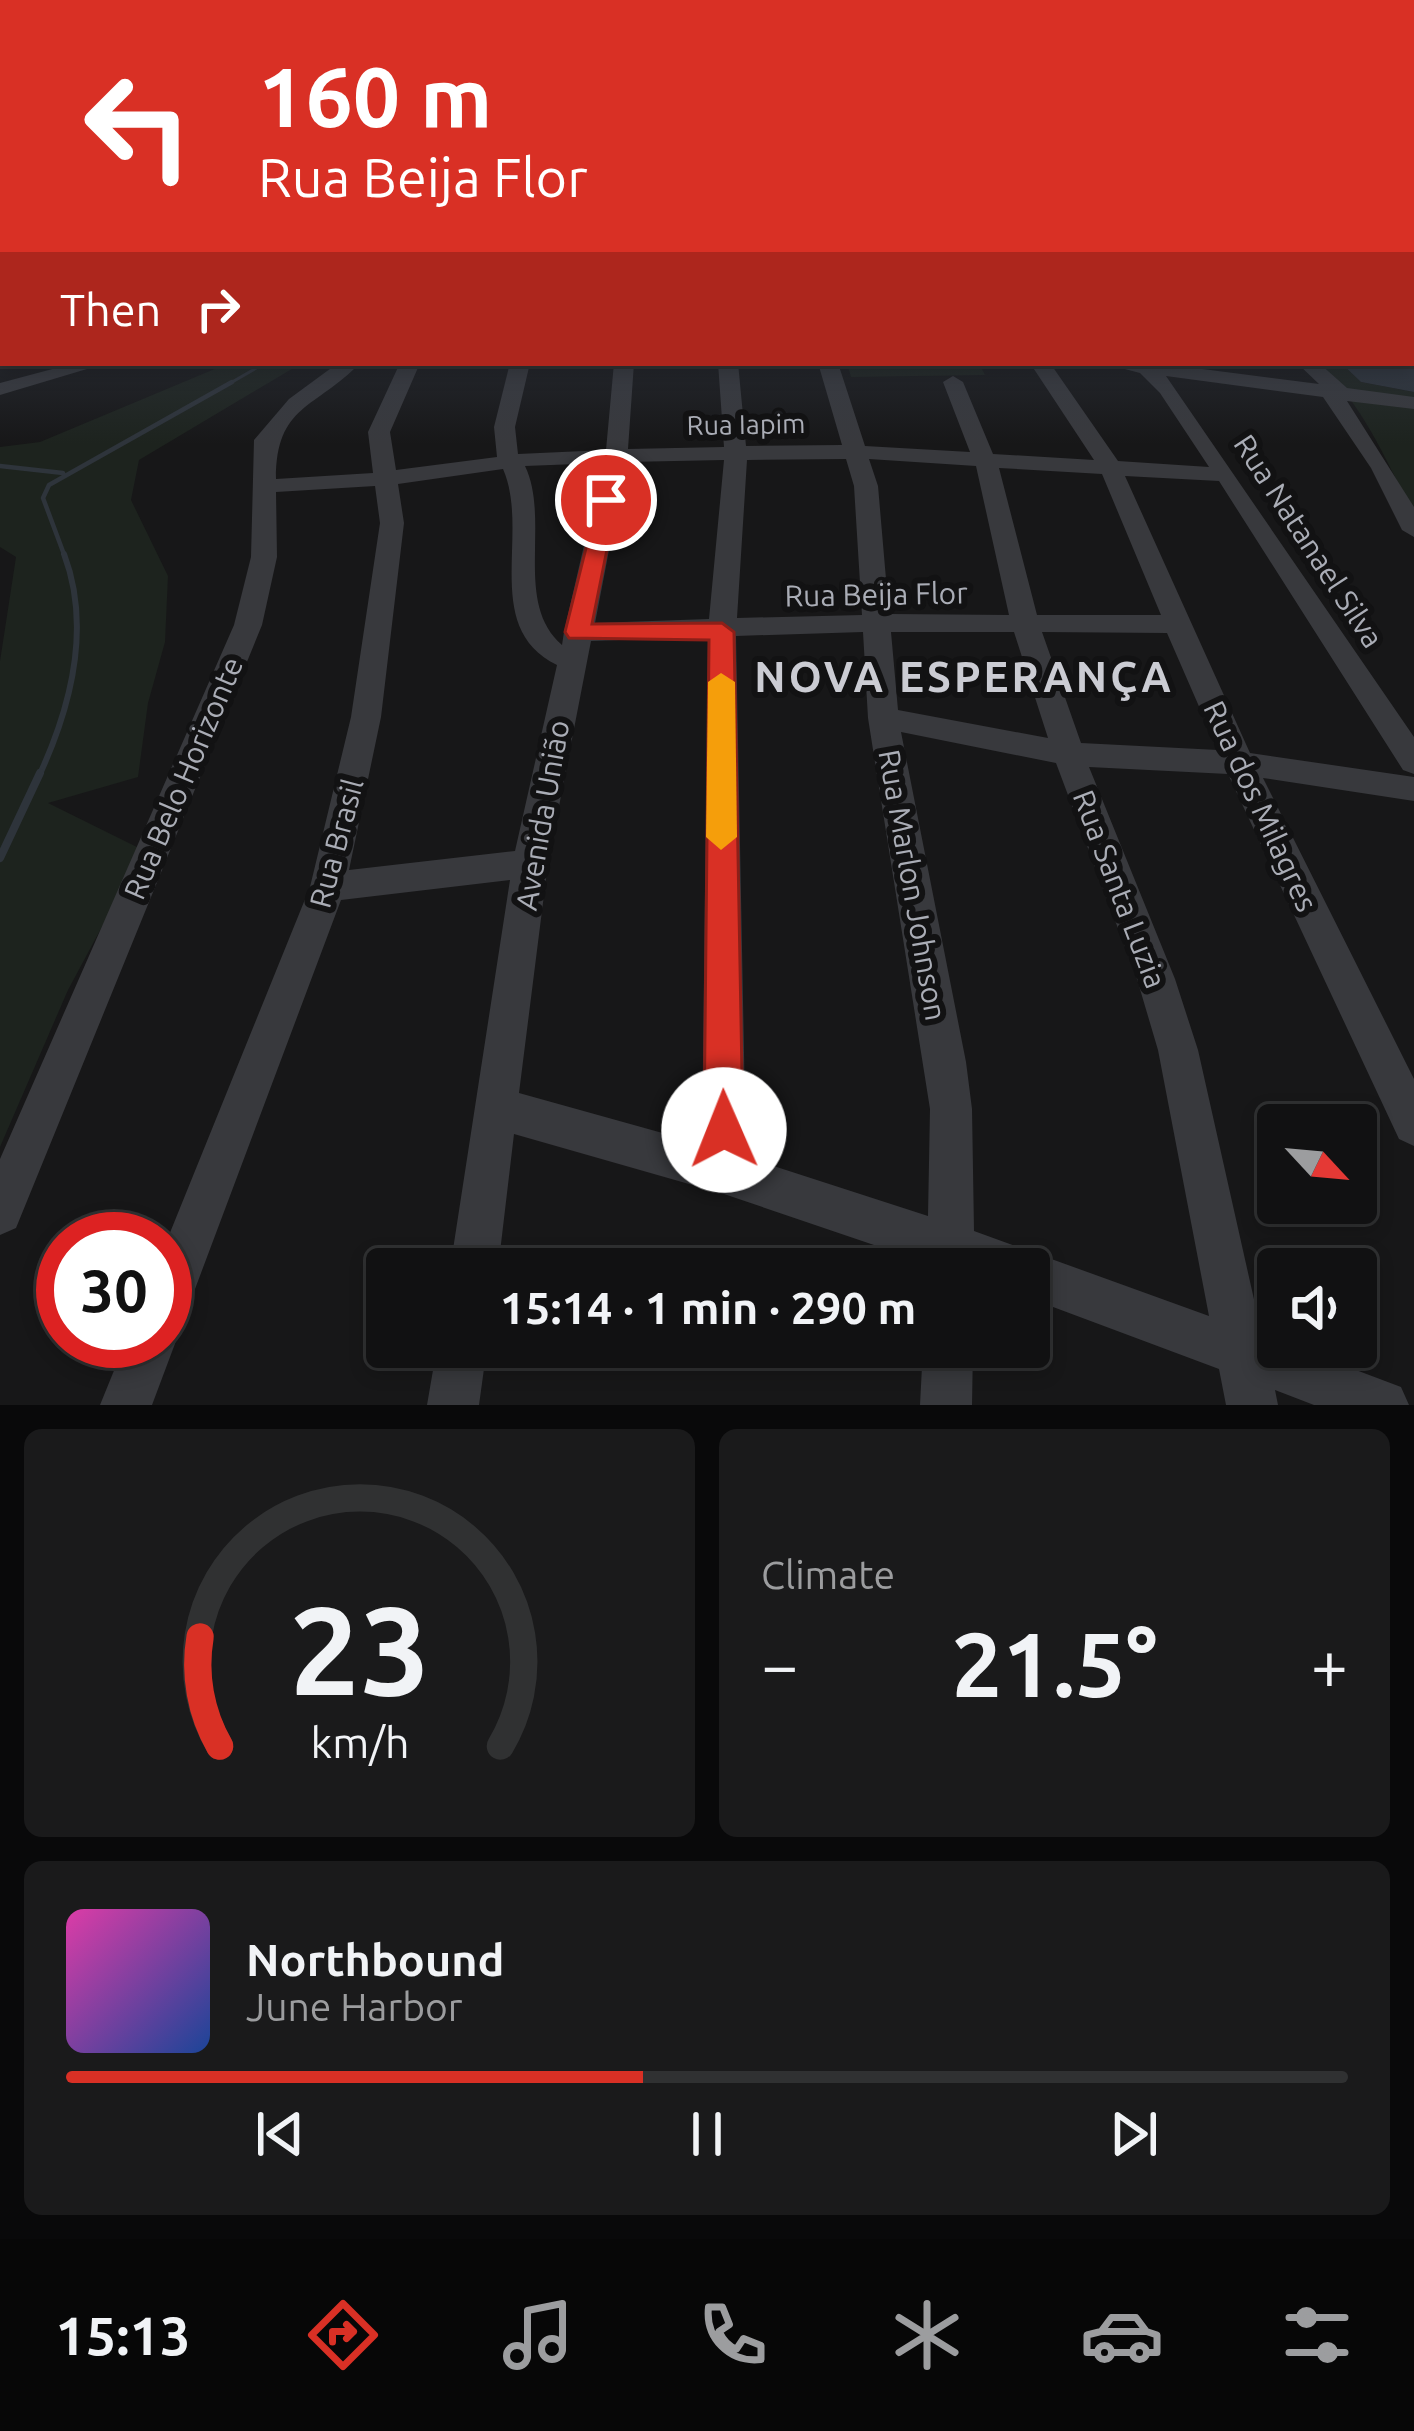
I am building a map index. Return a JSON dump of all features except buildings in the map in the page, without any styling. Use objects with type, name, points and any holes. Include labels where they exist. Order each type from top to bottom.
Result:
[{"type":"street","points":[[0,388],[85,366]]},
{"type":"street","name":"Rua Belo Horizonte","points":[[0,1212],[248,625],[264,557],[268,486],[260,450],[272,428],[346,366]]},
{"type":"street","name":"Rua Brasil","points":[[192,1236],[328,886],[366,717],[392,523],[383,479],[381,420],[408,366]]},
{"type":"street","points":[[519,366],[505,422],[506,461],[523,490],[523,556],[533,634],[548,652],[573,646]]},
{"type":"street","name":"Avenida União","points":[[477,1248],[530,863],[616,456],[624,366]]},
{"type":"street","points":[[724,1172],[722,632],[736,453],[728,366]]},
{"type":"street","name":"Rua Marlon Johnson","points":[[829,366],[866,485],[883,718],[945,1062],[952,1248]]},
{"type":"street","name":"Rua dos Milagres","points":[[1043,366],[1071,398],[1108,466],[1239,763],[1414,1124]]},
{"type":"street","name":"Rua Natanael Silva","points":[[1143,366],[1168,389],[1414,762]]},
{"type":"street","points":[[1149,366],[1414,403]]},
{"type":"street","points":[[1310,366],[1338,395],[1414,530]]},
{"type":"street","name":"Rua Santa Luzia","points":[[953,382],[985,460],[1025,624],[1178,1049],[1252,1405]]},
{"type":"street","name":"Rua Iapim","points":[[268,486],[383,479],[506,461],[736,453],[859,452],[1226,475]]},
{"type":"street","name":"Rua Beija Flor","points":[[573,646],[874,623],[1176,625]]},
{"type":"street","points":[[883,718],[1070,754],[1239,763],[1414,789]]},
{"type":"street","points":[[328,886],[530,863]]},
{"type":"street","points":[[499,1109],[724,1172],[928,1248]]},
{"type":"street","points":[[1050,1281],[1243,1349],[1383,1405]]},
{"type":"street","points":[[126,1405],[140,1368]]},
{"type":"street","points":[[453,1405],[459,1368]]},
{"type":"street","points":[[946,1405],[947,1368]]},
{"type":"shaded area","points":[[222,366],[297,366],[139,460],[131,500],[168,576],[165,642],[148,703],[138,777],[48,803],[143,850],[68,990],[0,1147],[0,661],[16,557],[0,547],[0,447],[40,442]]},
{"type":"shaded area","points":[[848,366],[980,366],[985,375],[851,377]]},
{"type":"shaded area","points":[[1319,366],[1344,366],[1361,382],[1414,392],[1414,513],[1360,414]]},
{"type":"shaded area","points":[[1344,366],[1414,366],[1414,392],[1361,382]]},
{"type":"waterway","points":[[227,385],[260,366]]},
{"type":"waterway","points":[[64,555],[43,498],[49,485],[232,382]]},
{"type":"waterway","points":[[0,466],[63,473]]},
{"type":"waterway","points":[[39,776],[60,723],[74,667],[76,610],[64,555]]},
{"type":"waterway","points":[[0,858],[40,773]]},
{"type":"slow traffic","points":[[721,682],[721,837]]},
{"type":"district","name":"NOVA ESPERANÇA","points":[[964,676]]},
{"type":"route","points":[[606,500],[578,632],[722,632],[724,1130]]}]
